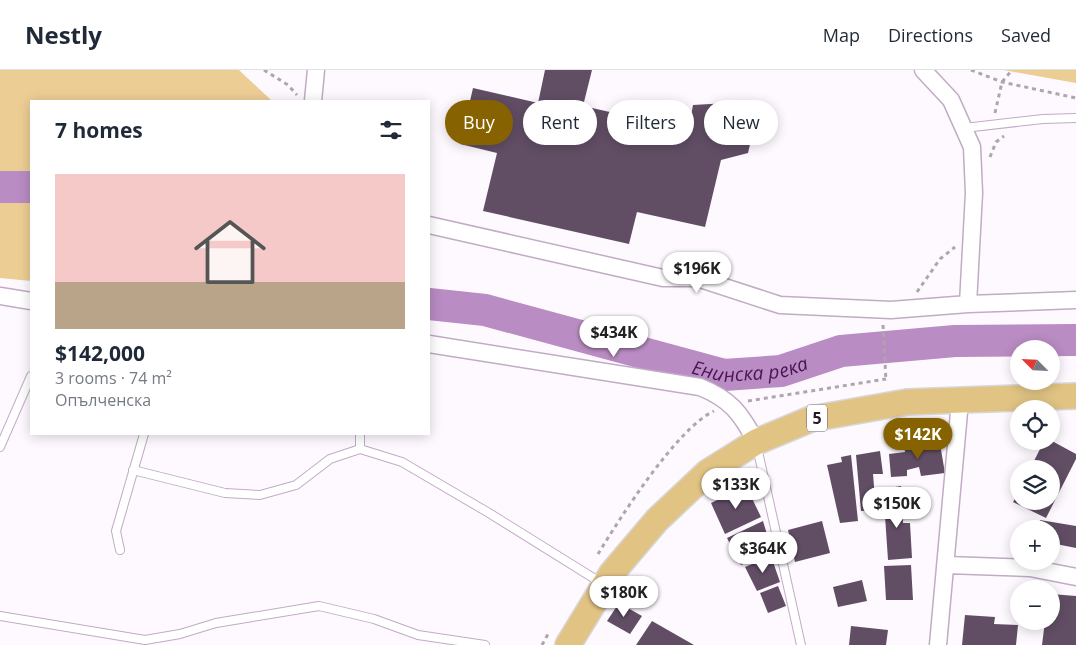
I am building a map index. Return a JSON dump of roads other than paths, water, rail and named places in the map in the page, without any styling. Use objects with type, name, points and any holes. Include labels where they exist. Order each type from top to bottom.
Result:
[{"type":"main road","name":"5","points":[[568,645],[608,579],[657,520],[708,472],[756,442],[811,419],[907,402],[1076,396]]},
{"type":"street","points":[[313,100],[316,70]]},
{"type":"street","points":[[923,70],[951,100],[972,147],[974,193],[968,304]]},
{"type":"street","points":[[430,225],[663,278],[697,278],[780,305],[892,310],[968,304],[1076,300]]},
{"type":"street","points":[[0,296],[30,301]]},
{"type":"street","points":[[430,344],[700,388],[718,394],[730,404],[747,424],[756,442]]},
{"type":"street","points":[[938,645],[947,565],[960,401]]},
{"type":"street","points":[[947,565],[1030,568],[1076,576]]},
{"type":"lane","points":[[964,128],[1043,119],[1076,118]]},
{"type":"lane","points":[[0,447],[30,378]]},
{"type":"lane","points":[[120,550],[116,530],[144,435]]},
{"type":"lane","points":[[360,435],[360,449]]},
{"type":"lane","points":[[756,442],[801,645]]},
{"type":"lane","points":[[133,470],[225,493],[260,495],[296,486],[330,459],[360,449],[402,462],[608,579]]},
{"type":"lane","points":[[0,616],[144,640],[180,634],[216,623],[319,606],[374,619],[418,635],[485,645]]},
{"type":"waterway","name":"Енинска река","points":[[0,187],[30,187]]},
{"type":"waterway","name":"Енинска река","points":[[430,304],[485,310],[724,375],[781,371],[841,351],[955,341],[1076,340]]}]
